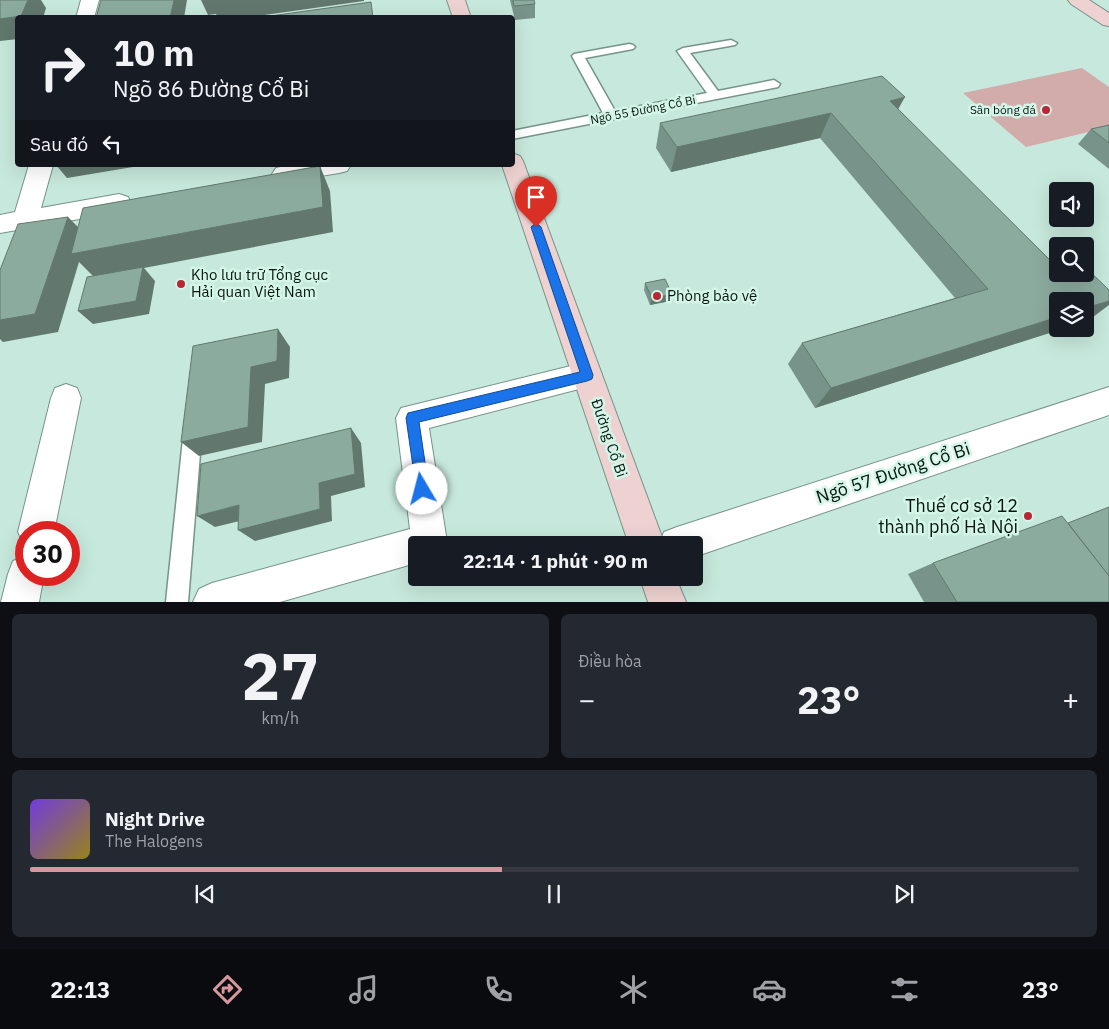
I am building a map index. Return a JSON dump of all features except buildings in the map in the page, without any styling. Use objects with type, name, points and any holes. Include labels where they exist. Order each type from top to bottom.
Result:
[{"type":"main road","points":[[456,0],[461,15]]},
{"type":"main road","points":[[1078,0],[1109,21]]},
{"type":"main road","name":"Đường Cổ Bi","points":[[514,167],[644,536]]},
{"type":"main road","points":[[661,586],[667,602]]},
{"type":"street","points":[[86,15],[90,0]]},
{"type":"street","points":[[24,220],[40,167]]},
{"type":"street","points":[[266,178],[328,167]]},
{"type":"street","points":[[0,224],[141,199]]},
{"type":"street","points":[[429,536],[412,418],[587,375]]},
{"type":"street","points":[[38,521],[66,398]]},
{"type":"street","name":"Ngõ 57 Đường Cổ Bi","points":[[703,536],[1109,401]]},
{"type":"street","points":[[212,602],[408,548]]},
{"type":"street","points":[[20,602],[23,586]]},
{"type":"lane","points":[[715,96],[683,51],[731,43]]},
{"type":"lane","points":[[611,116],[578,56],[629,47]]},
{"type":"lane","name":"Ngõ 55 Đường Cổ Bi","points":[[515,134],[774,84]]},
{"type":"lane","points":[[177,602],[195,408]]},
{"type":"shaded area","name":"Sân bóng đá","points":[[1082,68],[1109,87],[1109,127],[1026,147],[963,93]]},
{"type":"place","name":"Sân bóng đá","points":[[1046,110]]},
{"type":"place","name":"Kho lưu trữ Tổng cục Hải quan Việt Nam","points":[[181,284]]},
{"type":"place","name":"Phòng bảo vệ","points":[[657,296]]},
{"type":"place","name":"Thuế cơ sở 12 thành phố Hà Nội","points":[[1028,516]]},
{"type":"route","points":[[422,489],[412,418],[587,375],[536,227]]}]
